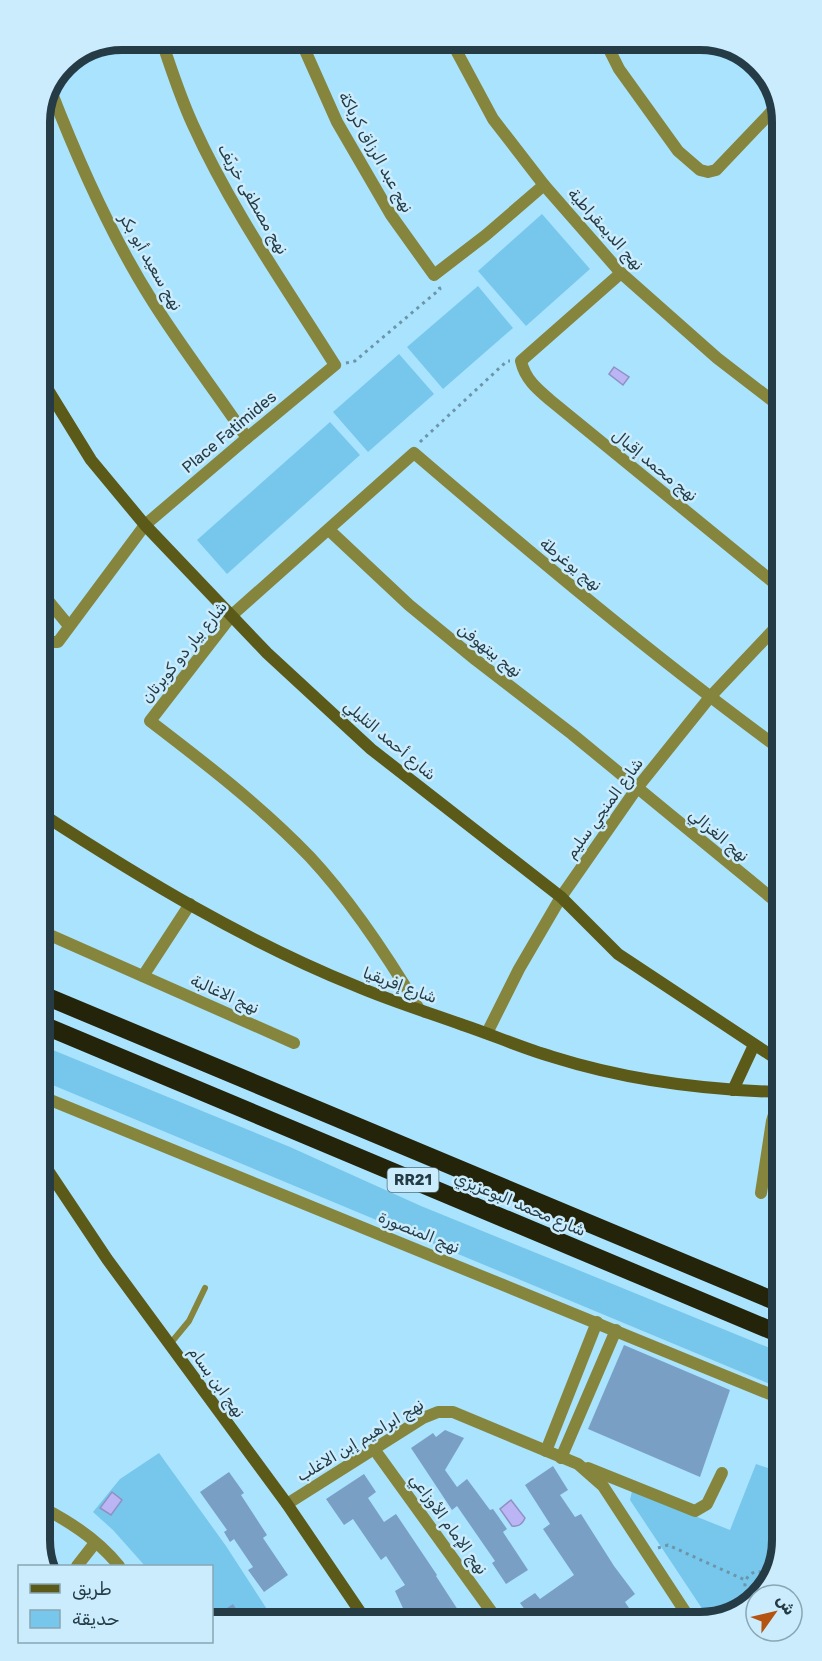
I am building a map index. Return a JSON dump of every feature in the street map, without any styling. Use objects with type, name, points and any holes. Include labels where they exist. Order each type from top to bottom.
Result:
[{"type":"highway","name":"شارع محمد البوعزيزي","points":[[50,998],[772,1300]]},
{"type":"highway","name":"شارع محمد البوعزيزي","points":[[50,1028],[772,1331]]},
{"type":"street","name":"نهج مصطفى خريّف","points":[[165,50],[193,125],[224,183],[258,243],[335,365]]},
{"type":"street","name":"نهج عبد الرزاق كرباكة","points":[[305,50],[337,122],[391,215],[434,275]]},
{"type":"street","name":"نهج الديمقراطية","points":[[456,50],[494,119],[544,185],[621,273],[717,358],[772,400]]},
{"type":"street","points":[[609,50],[619,69],[678,151],[700,170],[708,172],[716,170],[771,112]]},
{"type":"street","name":"نهج سعيد أبو بكر","points":[[54,98],[103,212],[152,301],[247,438]]},
{"type":"street","points":[[434,275],[486,235],[544,185]]},
{"type":"street","points":[[520,361],[621,273]]},
{"type":"street","name":"نهج محمد إقبال","points":[[520,361],[531,383],[550,400],[772,581]]},
{"type":"street","name":"Place Fatimides","points":[[58,642],[145,525],[335,365]]},
{"type":"street","name":"شارع أحمد التليلي","points":[[50,393],[91,460],[145,525],[267,653],[371,749],[561,897],[618,954],[772,1056]]},
{"type":"street","name":"شارع بيار دو كوبرتان","points":[[414,453],[232,615],[150,721],[233,785],[310,858],[388,957],[419,1009]]},
{"type":"street","name":"نهج يوغرطة","points":[[414,453],[553,572],[710,698],[772,743]]},
{"type":"street","name":"نهج بيتهوفن","points":[[329,530],[409,606],[637,788]]},
{"type":"street","points":[[50,603],[69,626]]},
{"type":"street","name":"شارع المنجي سليم","points":[[487,1033],[519,969],[561,897],[637,788],[710,698],[772,632]]},
{"type":"street","points":[[50,642],[58,642]]},
{"type":"street","name":"نهج الغزالي","points":[[637,788],[772,898]]},
{"type":"street","name":"شارع إفريقيا","points":[[50,819],[116,862],[268,947],[357,987],[552,1057],[670,1083],[772,1092]]},
{"type":"street","points":[[143,976],[190,904]]},
{"type":"street","name":"نهج الاغالبة","points":[[50,935],[294,1043]]},
{"type":"street","points":[[733,1090],[754,1045]]},
{"type":"street","name":"نهج المنصورة","points":[[50,1100],[772,1395]]},
{"type":"street","points":[[761,1193],[772,1121]]},
{"type":"street","name":"نهج ابن بسام","points":[[50,1172],[107,1259],[287,1504],[360,1611]]},
{"type":"street","points":[[546,1451],[597,1322]]},
{"type":"street","points":[[561,1458],[616,1330]]},
{"type":"street","name":"نهج ابراهيم إبن الاغلب","points":[[287,1504],[423,1418],[438,1412],[453,1412],[578,1464],[603,1486],[685,1612]]},
{"type":"street","name":"نهج الإمام الأوزاعي","points":[[374,1449],[491,1612]]},
{"type":"street","points":[[578,1464],[695,1510],[707,1504],[722,1473]]},
{"type":"street","points":[[50,1512],[66,1520],[118,1565]]},
{"type":"street","points":[[78,1565],[95,1543]]},
{"type":"lane","points":[[170,1344],[189,1321],[205,1288]]},
{"type":"path","points":[[335,365],[355,361],[440,289],[434,275]]},
{"type":"path","points":[[414,453],[418,444],[507,361],[520,361]]},
{"type":"path","points":[[50,661],[58,642]]},
{"type":"path","points":[[646,1554],[663,1545],[668,1545],[745,1580],[753,1572],[764,1572]]},
{"type":"green space","points":[[542,214],[590,269],[526,326],[478,271]]},
{"type":"green space","points":[[478,286],[513,328],[443,389],[407,347]]},
{"type":"green space","points":[[399,354],[434,394],[368,452],[333,412]]},
{"type":"green space","points":[[330,422],[360,455],[227,574],[197,540]]},
{"type":"green space","points":[[50,1049],[290,1147],[421,1206],[772,1349],[772,1385],[50,1084]]},
{"type":"green space","points":[[159,1453],[226,1546],[268,1611],[213,1611],[213,1565],[144,1565],[113,1530],[93,1512],[120,1479]]},
{"type":"green space","points":[[756,1464],[772,1469],[772,1549],[765,1571],[758,1583],[744,1583],[744,1597],[736,1602],[704,1611],[630,1500],[632,1491],[730,1530]]},
{"type":"shaded area","points":[[614,367],[629,377],[623,385],[609,374]]},
{"type":"shaded area","points":[[112,1492],[122,1500],[111,1515],[100,1508]]},
{"type":"shaded area","points":[[511,1500],[525,1518],[518,1526],[512,1526],[500,1509]]},
{"type":"building","points":[[624,1345],[730,1390],[700,1477],[588,1429]]},
{"type":"building","points":[[445,1430],[464,1438],[445,1470],[457,1487],[467,1479],[490,1510],[493,1509],[507,1529],[503,1532],[528,1570],[506,1584],[492,1563],[495,1561],[457,1506],[452,1510],[411,1448],[433,1433],[436,1437]]},
{"type":"building","points":[[553,1466],[568,1490],[560,1495],[575,1517],[581,1514],[635,1594],[625,1602],[631,1611],[526,1612],[520,1603],[535,1593],[540,1599],[574,1575],[543,1529],[550,1524],[525,1485]]},
{"type":"building","points":[[229,1472],[244,1493],[241,1495],[267,1535],[263,1538],[288,1575],[264,1592],[248,1570],[253,1567],[234,1539],[230,1542],[224,1532],[227,1530],[200,1492]]},
{"type":"building","points":[[364,1474],[376,1492],[368,1498],[384,1522],[396,1514],[458,1610],[405,1611],[395,1591],[405,1585],[386,1556],[381,1560],[353,1519],[344,1525],[326,1499]]},
{"type":"building","points":[[233,1604],[238,1611],[222,1611]]}]
